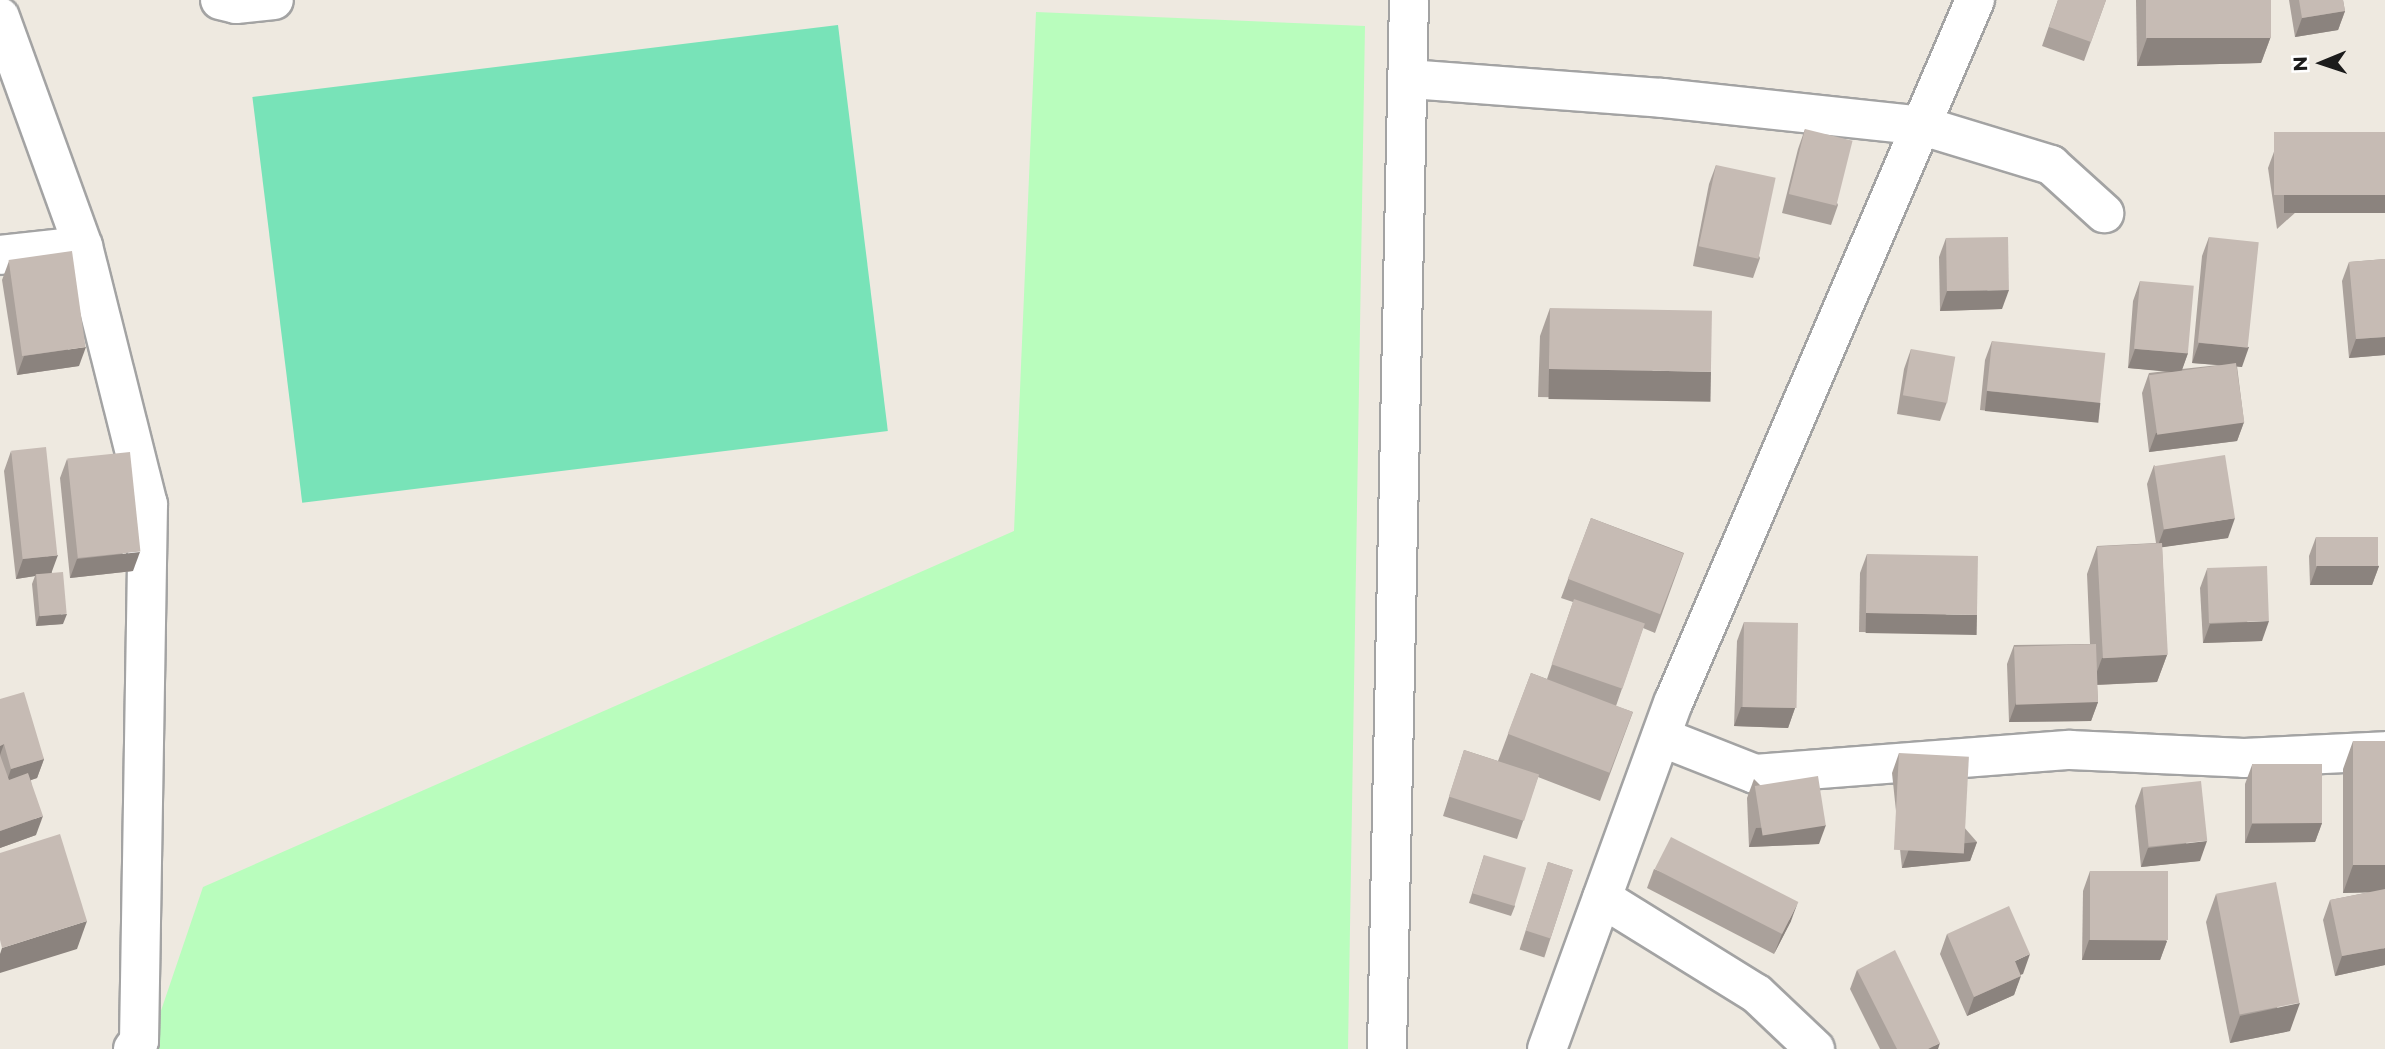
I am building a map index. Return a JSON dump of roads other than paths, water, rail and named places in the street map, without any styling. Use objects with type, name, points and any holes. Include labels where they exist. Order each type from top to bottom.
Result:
[{"type":"street","points":[[220,0],[274,0]]},
{"type":"street","points":[[1387,1049],[1410,79],[1409,0]]},
{"type":"street","points":[[1547,1049],[1661,737],[1975,0]]},
{"type":"street","points":[[0,17],[83,246],[148,504],[139,1041],[133,1049]]},
{"type":"street","points":[[1410,79],[1662,98],[1923,126],[2051,165],[2104,213]]},
{"type":"street","points":[[0,255],[83,246]]},
{"type":"street","points":[[1661,737],[1755,774],[2070,750],[2244,758],[2385,751]]},
{"type":"street","points":[[1602,898],[1757,994],[1815,1049]]}]
